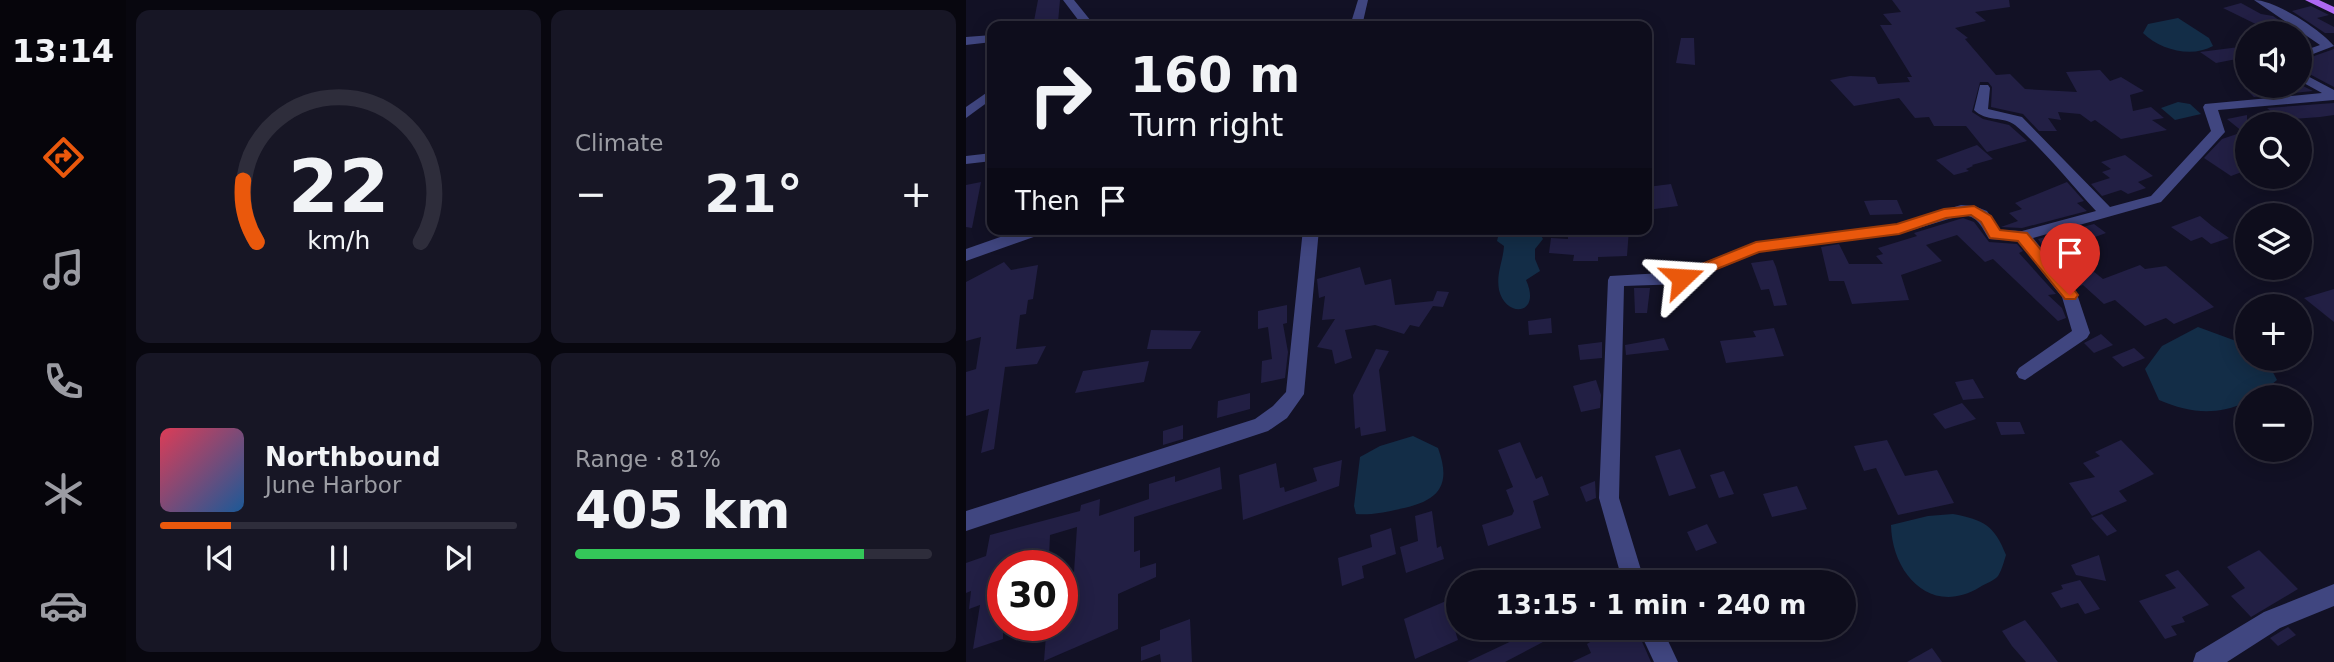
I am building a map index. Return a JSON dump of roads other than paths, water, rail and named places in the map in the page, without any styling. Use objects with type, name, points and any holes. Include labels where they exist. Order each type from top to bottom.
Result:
[{"type":"main road","points":[[2310,0],[2334,11]]},
{"type":"street","points":[[1068,0],[1085,21]]},
{"type":"street","points":[[1357,21],[1363,0]]},
{"type":"street","points":[[2259,0],[2293,21]]},
{"type":"street","points":[[2312,33],[2328,46],[2312,52]]},
{"type":"street","points":[[966,41],[987,39]]},
{"type":"street","points":[[2312,83],[2334,96]]},
{"type":"street","points":[[1984,88],[1981,110],[1989,115],[2017,120],[2107,213]]},
{"type":"street","points":[[1630,570],[1609,498],[1616,279],[1682,278],[1756,247],[1899,229],[1961,210],[1982,215],[1995,235],[2022,236],[2156,199],[2218,132],[2210,107],[2334,96]]},
{"type":"street","points":[[966,114],[987,97]]},
{"type":"street","points":[[966,160],[987,158]]},
{"type":"street","points":[[966,255],[1023,235]]},
{"type":"street","points":[[966,521],[1261,425],[1280,412],[1296,394],[1310,235]]},
{"type":"street","points":[[2022,236],[2070,295],[2081,333],[2025,373]]},
{"type":"street","points":[[2205,662],[2272,620],[2334,595]]},
{"type":"street","points":[[1656,640],[1666,662]]},
{"type":"water","points":[[2178,18],[2209,38],[2213,46],[2205,50],[2186,52],[2167,48],[2143,33],[2148,24]]},
{"type":"water","points":[[2178,102],[2190,104],[2201,114],[2175,120],[2161,108]]},
{"type":"water","points":[[1498,235],[1541,235],[1543,239],[1535,249],[1535,259],[1540,271],[1526,280],[1530,300],[1521,309],[1508,306],[1499,290],[1498,278],[1504,246],[1497,241]]},
{"type":"water","points":[[2198,327],[2235,341],[2235,371],[2272,371],[2277,380],[2271,385],[2235,385],[2235,406],[2213,411],[2181,408],[2159,400],[2145,369],[2162,346]]},
{"type":"water","points":[[1413,436],[1438,448],[1443,475],[1437,492],[1430,499],[1408,507],[1376,514],[1356,514],[1354,506],[1360,457],[1380,446]]},
{"type":"water","points":[[1953,514],[1987,526],[1997,537],[2006,555],[2001,571],[1995,579],[1962,595],[1946,597],[1917,586],[1907,574],[1898,560],[1891,525],[1928,516]]}]
